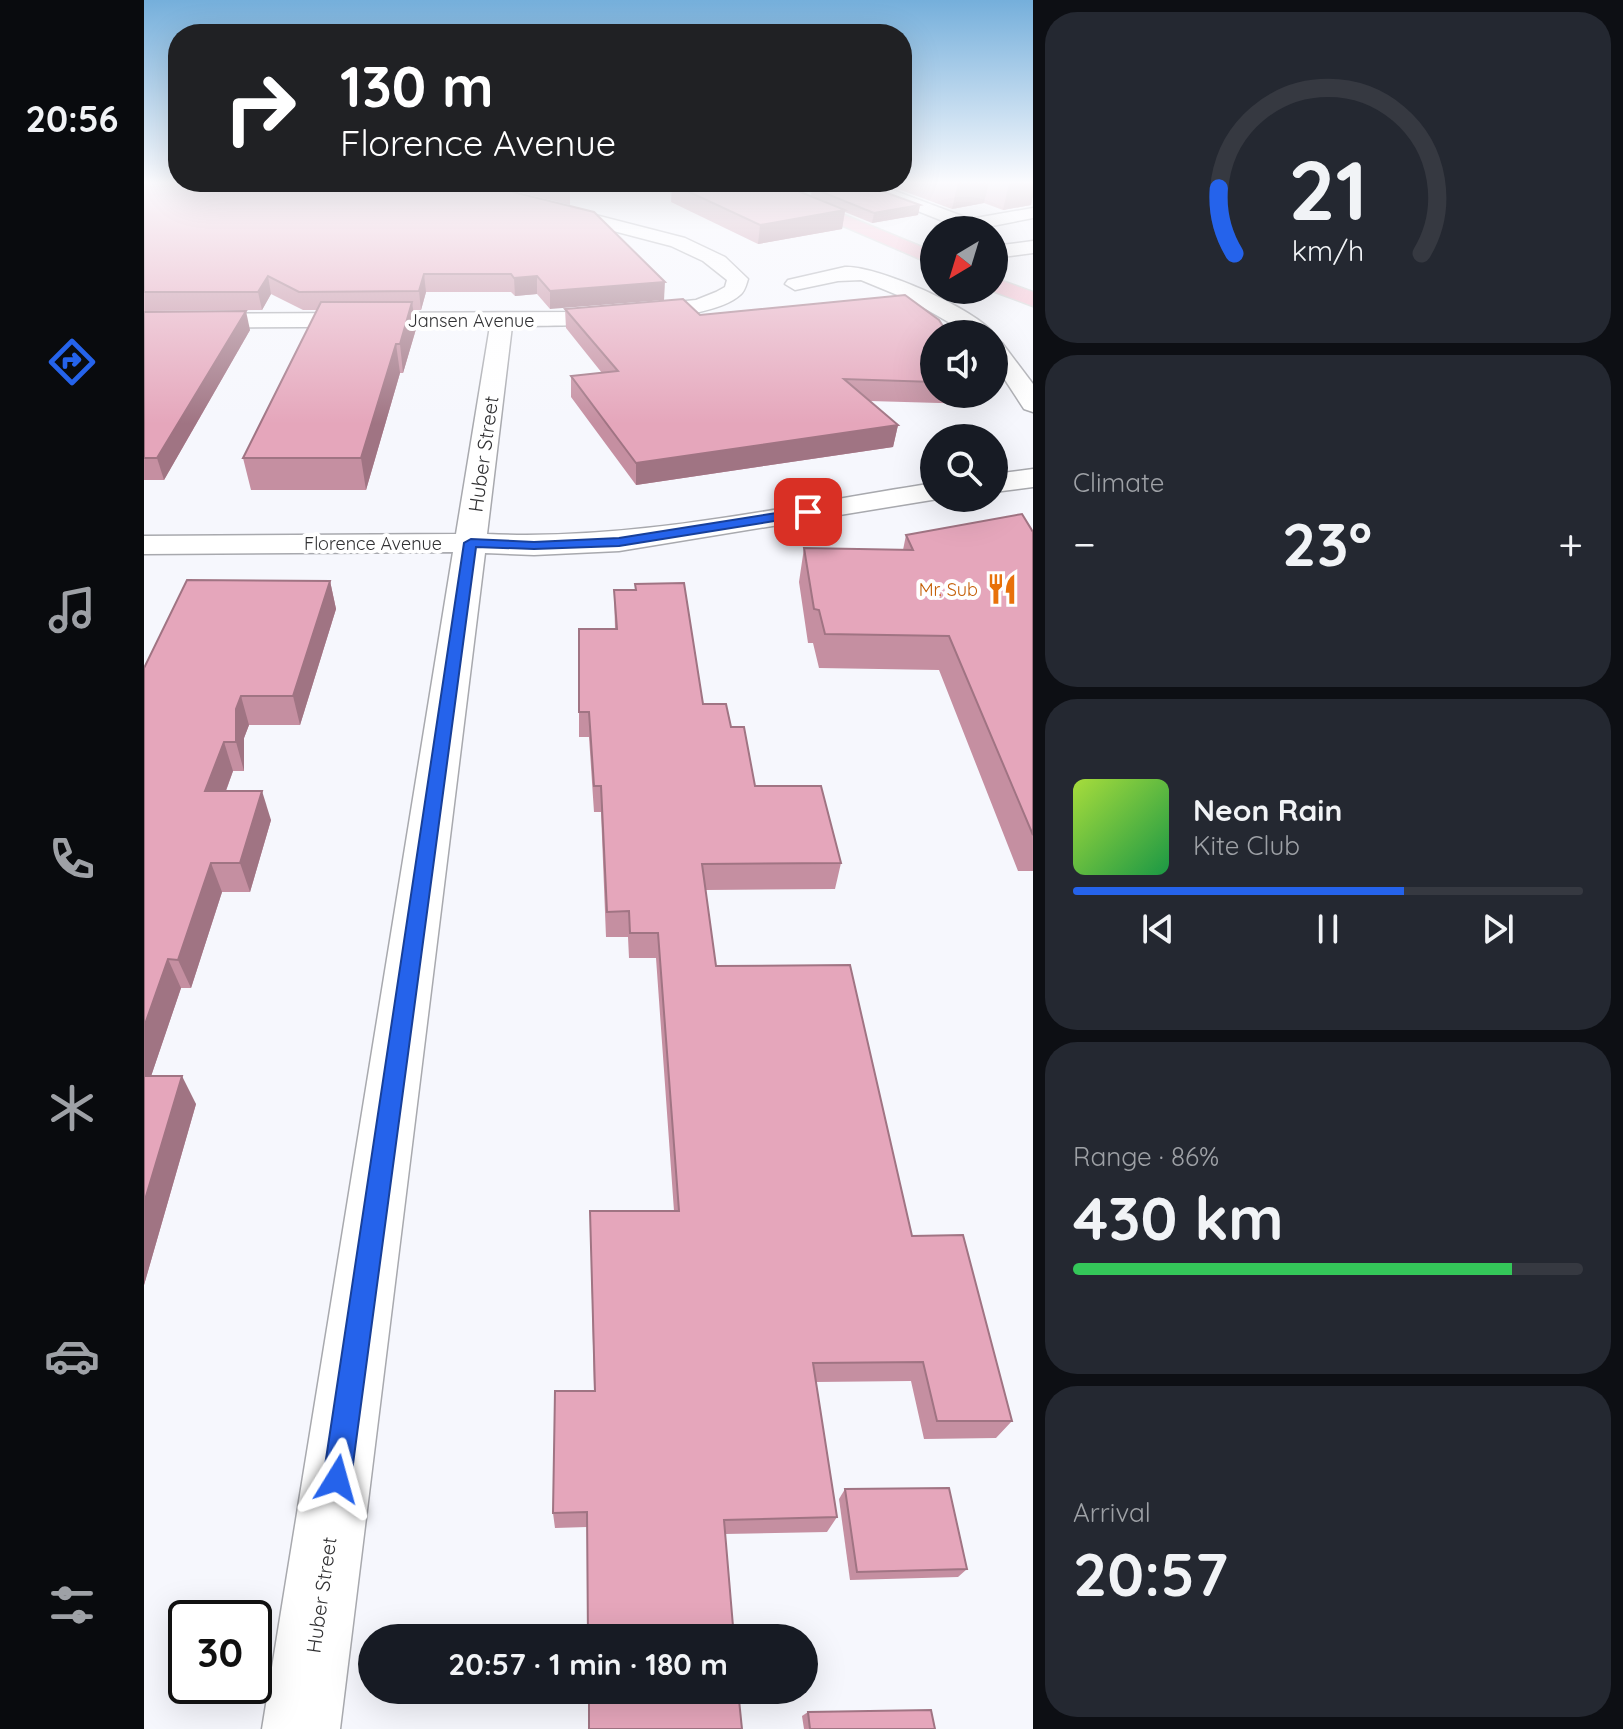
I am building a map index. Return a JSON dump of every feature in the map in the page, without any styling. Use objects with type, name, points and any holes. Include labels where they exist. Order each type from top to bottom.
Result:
[{"type":"main road","points":[[1025,297],[1033,319]]},
{"type":"street","name":"Jansen Avenue","points":[[144,321],[578,319],[689,308],[724,297],[734,290],[738,279],[719,263]]},
{"type":"street","points":[[795,284],[854,273],[888,284],[961,320]]},
{"type":"street","points":[[888,284],[920,277]]},
{"type":"street","name":"Huber Street","points":[[301,1729],[502,320]]},
{"type":"street","points":[[1008,365],[1033,404]]},
{"type":"street","points":[[1008,481],[1033,478]]},
{"type":"street","name":"Florence Avenue","points":[[144,545],[471,543],[534,546],[619,542],[920,494]]},
{"type":"building","points":[[144,263],[645,263],[665,282],[550,291],[537,276],[514,278],[511,274],[424,274],[419,291],[299,292],[268,276],[258,292],[144,292]]},
{"type":"building","points":[[905,295],[939,320],[920,320],[920,382],[844,379],[898,425],[636,463],[571,376],[618,371],[565,309],[683,299],[700,315]]},
{"type":"building","points":[[321,302],[412,302],[361,458],[243,458]]},
{"type":"building","points":[[246,311],[157,458],[144,458],[144,312]]},
{"type":"building","points":[[1022,514],[1033,532],[1033,835],[949,636],[825,634],[819,610],[814,609],[804,548],[913,550],[906,535]]},
{"type":"building","points":[[187,580],[330,581],[293,696],[241,696],[236,709],[236,742],[224,742],[205,791],[262,791],[240,863],[211,863],[178,960],[168,959],[144,1027],[144,668]]},
{"type":"building","points":[[684,583],[703,704],[726,704],[731,727],[744,727],[755,786],[821,786],[841,863],[702,864],[716,966],[850,965],[912,1236],[963,1235],[1012,1421],[937,1421],[923,1362],[813,1363],[837,1517],[724,1520],[733,1624],[588,1624],[587,1512],[553,1513],[555,1391],[595,1391],[590,1211],[679,1211],[658,933],[630,933],[629,911],[607,912],[601,786],[594,786],[589,712],[579,712],[579,629],[617,629],[614,590],[636,590],[635,584]]},
{"type":"building","points":[[144,1076],[182,1076],[144,1203]]},
{"type":"building","points":[[949,1488],[967,1569],[857,1572],[845,1489]]},
{"type":"building","points":[[589,1704],[739,1704],[742,1729],[589,1729]]},
{"type":"building","points":[[931,1710],[935,1729],[810,1729],[808,1712]]},
{"type":"place","name":"Mr. Sub","points":[[1002,589]]},
{"type":"route","points":[[337,1479],[471,543],[534,546],[619,542],[808,512]]}]
